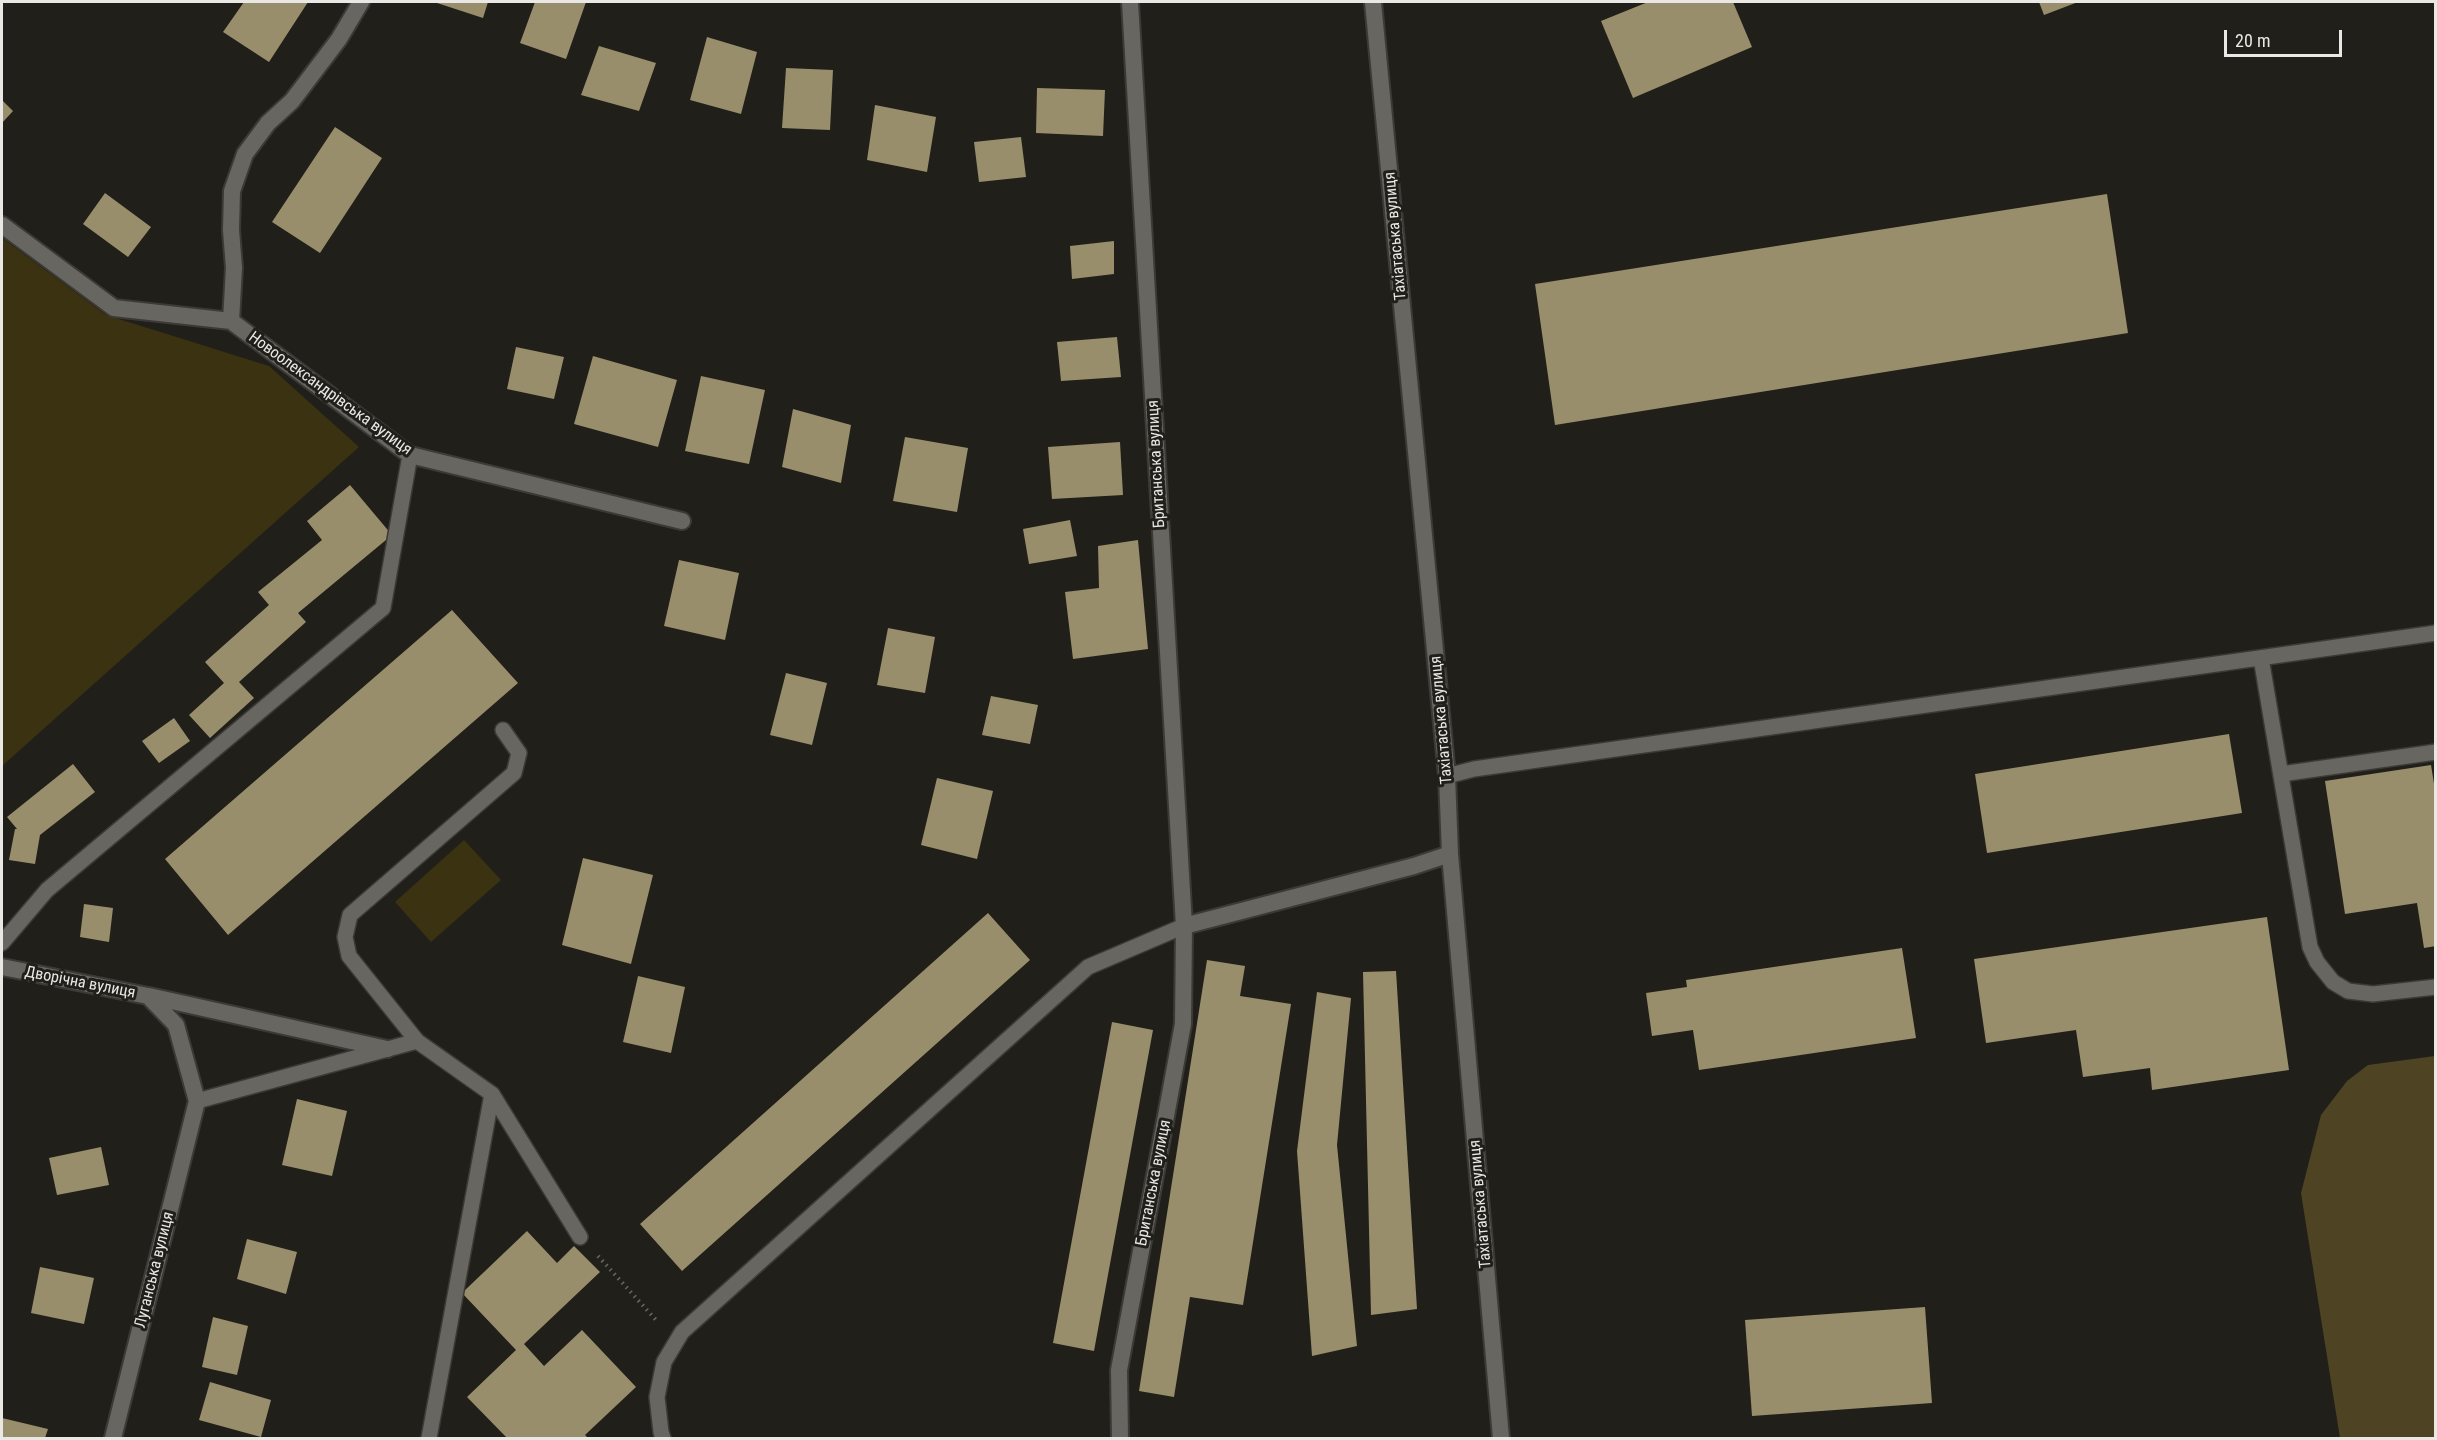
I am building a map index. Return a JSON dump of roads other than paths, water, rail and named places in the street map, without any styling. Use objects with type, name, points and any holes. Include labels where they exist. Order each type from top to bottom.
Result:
[{"type":"street","points":[[231,321],[234,268],[231,230],[232,191],[245,154],[268,123],[292,101],[339,39],[361,2]]},
{"type":"street","name":"Британська вулиця","points":[[1120,1438],[1119,1370],[1184,1024],[1184,926],[1130,2]]},
{"type":"street","name":"Тахіатаська вулиця","points":[[1373,2],[1448,776],[1450,854],[1501,1438]]},
{"type":"street","name":"Новоолександрівська вулиця","points":[[2,225],[114,308],[231,321],[410,455],[682,521]]},
{"type":"street","points":[[1184,926],[1414,867],[1450,854]]},
{"type":"street","name":"Дворічна вулиця","points":[[2,967],[148,996],[176,1024],[197,1101]]},
{"type":"street","points":[[148,996],[387,1049]]},
{"type":"street","name":"Луганська вулиця","points":[[113,1438],[197,1101]]},
{"type":"lane","points":[[2,943],[47,890],[383,608],[410,455]]},
{"type":"lane","points":[[1448,776],[1474,769],[2436,633]]},
{"type":"lane","points":[[2261,658],[2310,947],[2317,962],[2333,982],[2348,991],[2373,994],[2436,987]]},
{"type":"lane","points":[[503,730],[519,753],[514,773],[350,915],[345,937],[349,956],[417,1041],[492,1094],[580,1237]]},
{"type":"lane","points":[[2281,774],[2436,752]]},
{"type":"lane","points":[[663,1438],[657,1397],[664,1362],[682,1332],[1088,967],[1184,926]]},
{"type":"lane","points":[[197,1101],[417,1041]]},
{"type":"lane","points":[[429,1438],[492,1094]]}]
